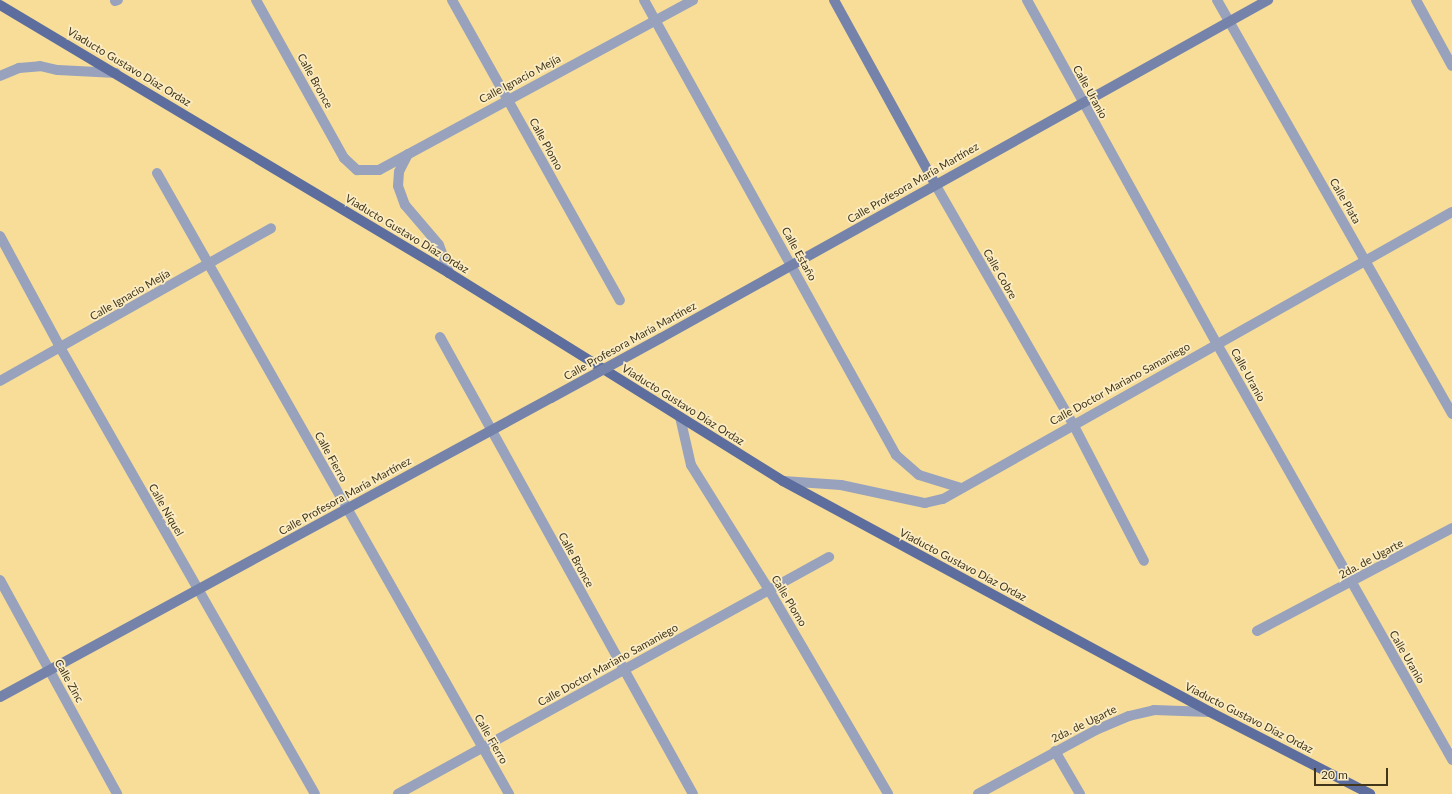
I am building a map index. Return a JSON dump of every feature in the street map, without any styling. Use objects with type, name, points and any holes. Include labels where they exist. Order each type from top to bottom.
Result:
[{"type":"main road","name":"Viaducto Gustavo Díaz Ordaz","points":[[0,4],[449,273],[783,481],[1210,712],[1370,794]]},
{"type":"street","name":"Calle Bronce","points":[[256,0],[344,158],[357,170]]},
{"type":"street","name":"Calle Plomo","points":[[452,0],[506,99],[620,300]]},
{"type":"street","name":"Calle Estaño","points":[[644,0],[896,455],[919,475],[961,488]]},
{"type":"street","name":"Calle Ignacio Mejía","points":[[357,170],[379,170],[506,99],[656,21],[693,0]]},
{"type":"street","name":"Calle Cobre","points":[[834,0],[935,184],[1073,424],[1144,562]]},
{"type":"street","name":"Calle Uranio","points":[[1027,0],[1217,344],[1452,760]]},
{"type":"street","name":"Calle Plata","points":[[1217,0],[1452,414]]},
{"type":"street","name":"Calle Profesora María Martínez","points":[[0,697],[792,266],[935,184],[1268,0]]},
{"type":"street","points":[[1416,0],[1452,66]]},
{"type":"street","points":[[0,76],[19,68],[40,66],[58,70],[116,73]]},
{"type":"street","points":[[408,154],[399,172],[398,186],[405,205],[439,245],[449,273]]},
{"type":"street","name":"Calle Fierro","points":[[157,173],[210,263],[346,510],[509,794]]},
{"type":"street","name":"Calle Doctor Mariano Samaniego","points":[[783,481],[841,485],[925,503],[943,499],[1073,424],[1452,212]]},
{"type":"street","name":"Calle Ignacio Mejía","points":[[0,381],[61,349],[271,228]]},
{"type":"street","name":"Calle Níquel","points":[[0,236],[61,349],[315,794]]},
{"type":"street","name":"Calle Bronce","points":[[440,337],[490,431],[693,794]]},
{"type":"street","name":"Calle Plomo","points":[[680,417],[691,465],[769,590],[888,794]]},
{"type":"street","name":"2da. de Ugarte","points":[[1257,631],[1351,583],[1452,528]]},
{"type":"street","name":"Calle Doctor Mariano Samaniego","points":[[398,794],[830,557]]},
{"type":"street","name":"Calle Zinc","points":[[0,580],[117,794]]},
{"type":"street","name":"2da. de Ugarte","points":[[978,794],[1055,751],[1129,716],[1154,710],[1210,712]]},
{"type":"street","points":[[1055,751],[1080,794]]}]
